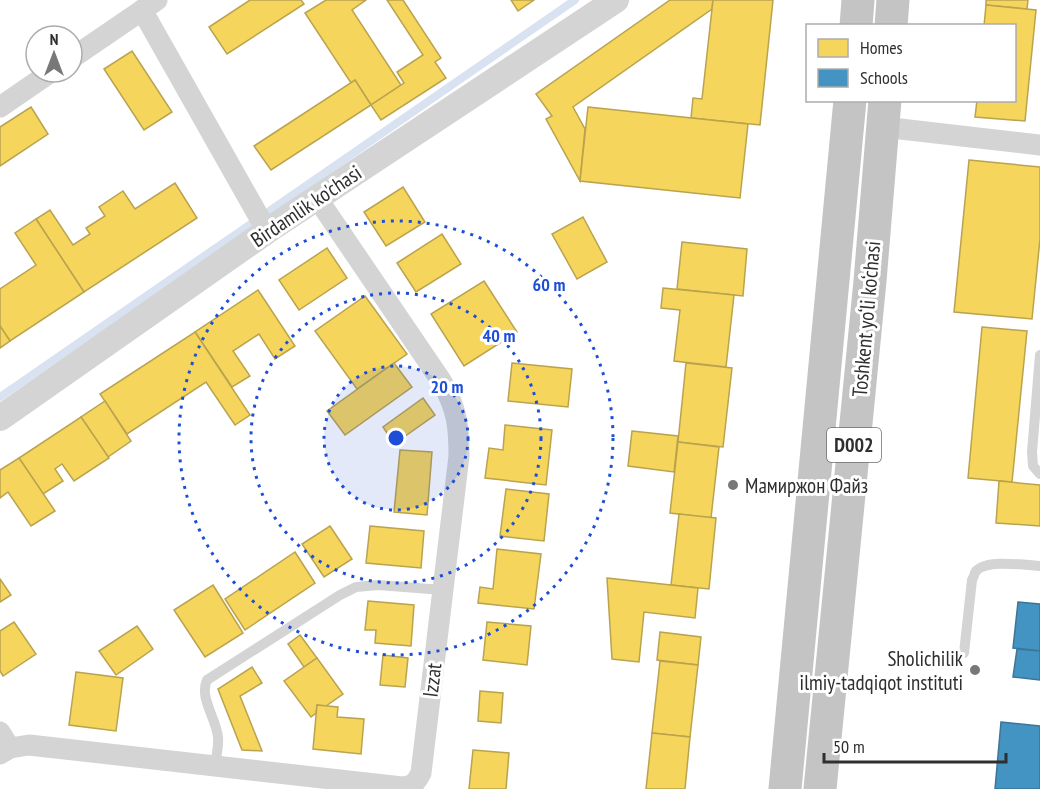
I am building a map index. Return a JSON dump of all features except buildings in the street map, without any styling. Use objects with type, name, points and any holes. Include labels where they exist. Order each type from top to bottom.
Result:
[{"type":"highway","points":[[856,24],[858,0]]},
{"type":"highway","points":[[891,24],[893,0]]},
{"type":"highway","name":"Toshkent yo‘li ko‘chasi","points":[[785,789],[850,102]]},
{"type":"highway","name":"Toshkent yo‘li ko‘chasi","points":[[820,789],[870,281],[884,114]]},
{"type":"street","name":"Birdamlik ko'chasi","points":[[0,418],[267,231],[616,0]]},
{"type":"street","points":[[84,50],[149,5],[267,231]]},
{"type":"street","points":[[0,106],[33,84]]},
{"type":"street","points":[[884,114],[1040,145]]},
{"type":"street","name":"Izzat","points":[[3,745],[402,787],[412,786],[421,773],[459,456],[459,427],[453,402],[442,382],[317,198]]},
{"type":"lane","points":[[1040,355],[1032,452],[1033,466],[1040,474]]},
{"type":"lane","points":[[964,653],[972,580],[976,571],[986,565],[1040,566]]},
{"type":"lane","points":[[215,766],[218,736],[205,695],[204,687],[207,680],[356,587],[378,585],[443,590]]},
{"type":"waterway","points":[[0,397],[575,0]]},
{"type":"place","name":"Мамиржон Файз","points":[[733,485]]},
{"type":"place","name":"Sholichilik ilmiy-tadqiqot instituti","points":[[975,670]]}]
